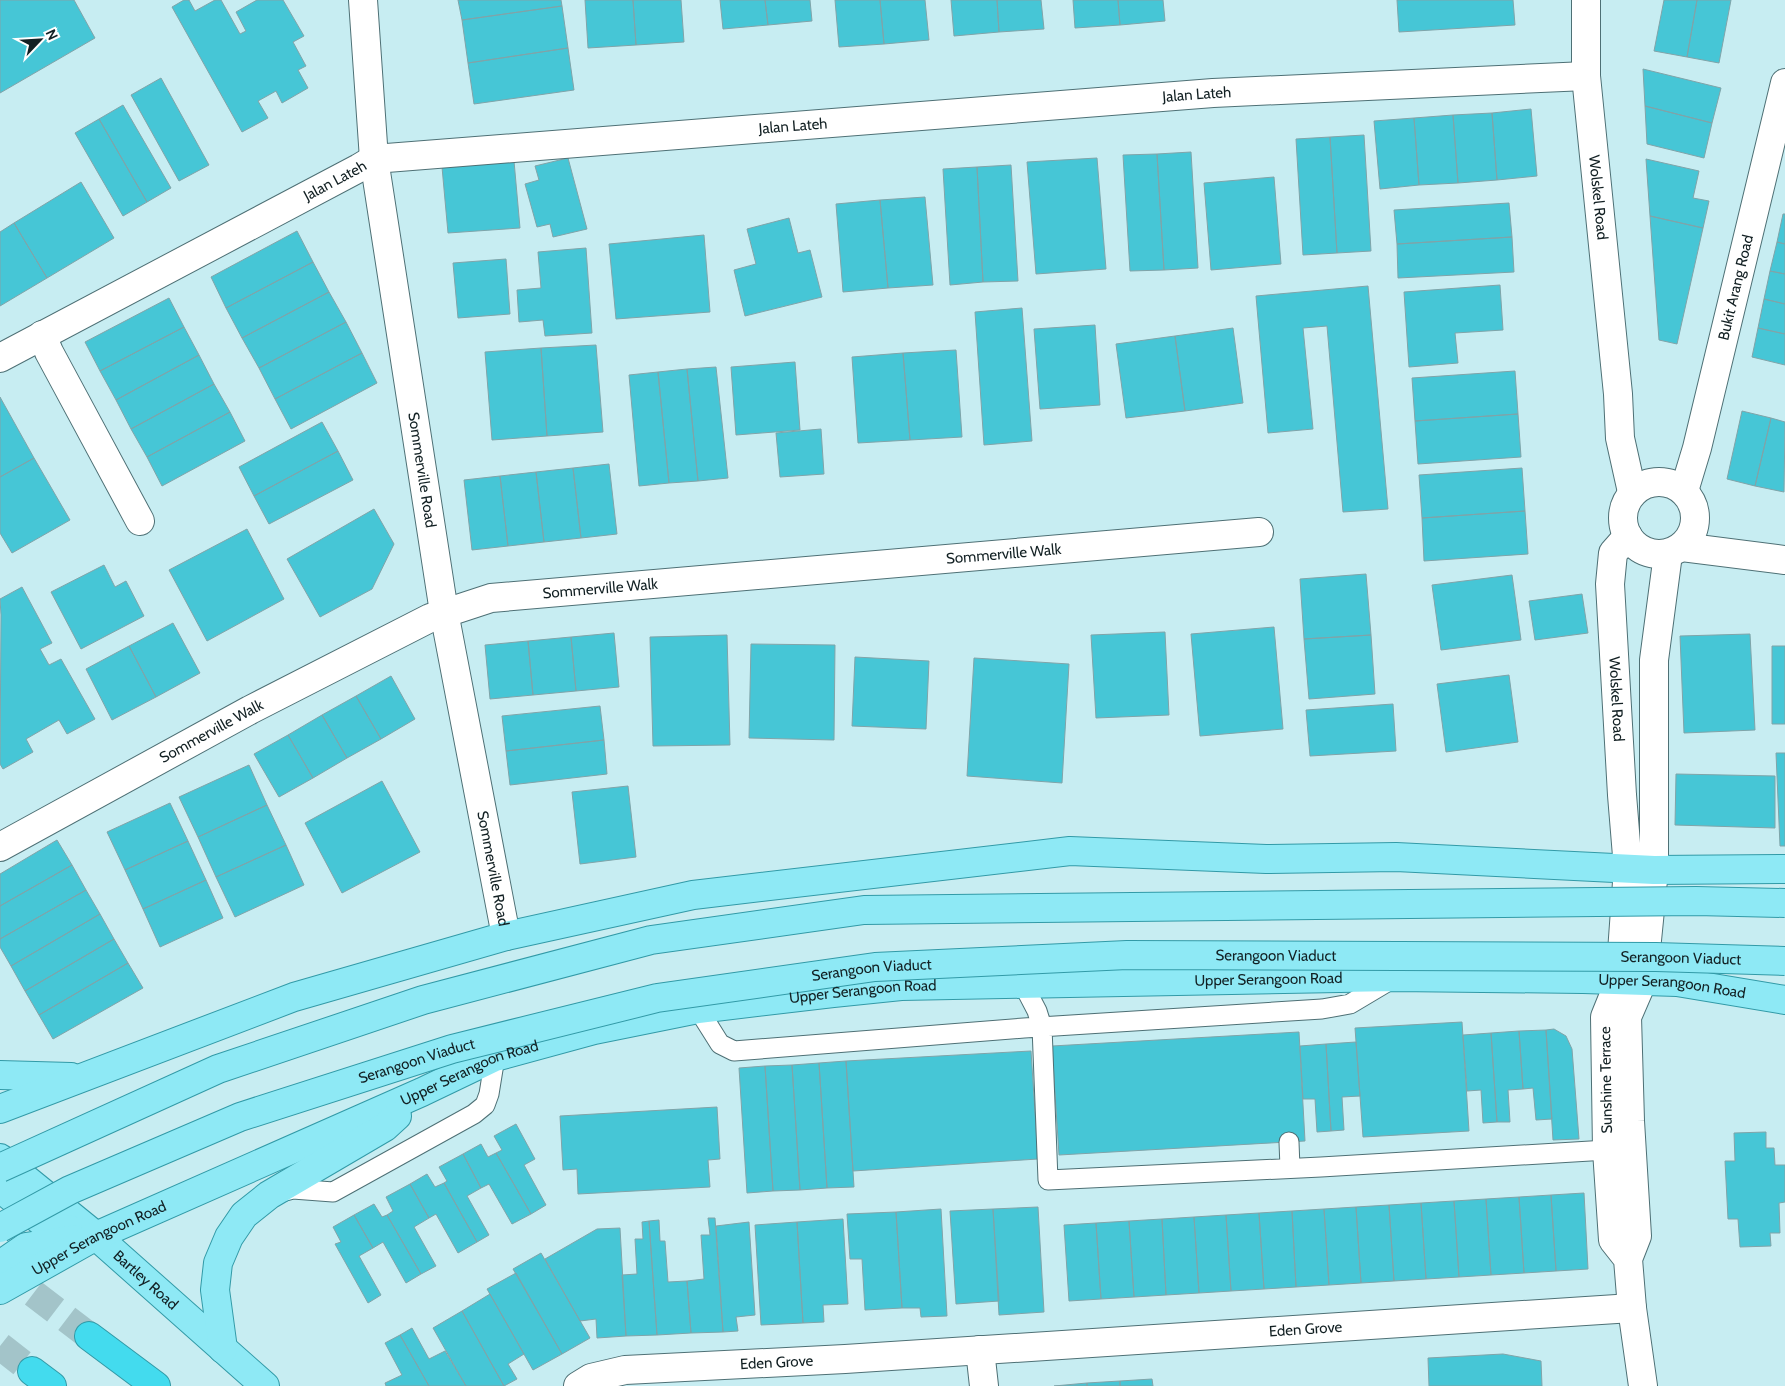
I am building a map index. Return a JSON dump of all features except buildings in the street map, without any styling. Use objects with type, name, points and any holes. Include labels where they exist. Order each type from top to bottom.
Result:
[{"type":"highway","points":[[89,1336],[156,1386]]},
{"type":"main road","points":[[0,1109],[294,997],[506,936],[693,895],[1070,851],[1266,859],[1396,857],[1641,869],[1785,868]]},
{"type":"main road","points":[[0,1168],[218,1069],[423,1000],[652,940],[864,910],[1696,901],[1785,903]]},
{"type":"main road","name":"Serangoon Viaduct","points":[[0,1228],[70,1190],[240,1117],[452,1049],[657,998],[875,967],[1127,955],[1646,957],[1785,962]]},
{"type":"main road","name":"Upper Serangoon Road","points":[[0,1290],[96,1236],[422,1092],[495,1057],[594,1030],[698,1009],[901,986],[1395,977],[1678,982],[1785,1000]]},
{"type":"main road","points":[[0,1075],[84,1077]]},
{"type":"main road","points":[[223,1349],[216,1290],[218,1263],[229,1237],[244,1215],[269,1195],[385,1127],[422,1092]]},
{"type":"main road","name":"Bartley Road","points":[[0,1158],[96,1236],[265,1386]]},
{"type":"main road","points":[[0,1188],[46,1225],[96,1236]]},
{"type":"main road","points":[[0,1265],[26,1247],[96,1236]]},
{"type":"street","name":"Sommerville Road","points":[[363,0],[374,159],[444,612],[506,936]]},
{"type":"street","name":"Wolskel Road","points":[[1586,0],[1586,76],[1618,394],[1620,438],[1641,487]]},
{"type":"street","name":"Jalan Lateh","points":[[0,358],[374,159],[1213,93],[1586,76]]},
{"type":"street","name":"Bukit Arang Road","points":[[1684,491],[1697,448],[1785,83]]},
{"type":"street","points":[[42,334],[49,352],[140,521]]},
{"type":"street","points":[[1641,869],[1654,660],[1675,550],[1692,535],[1696,520],[1693,504],[1684,491],[1668,482],[1641,487],[1625,506],[1622,521],[1628,536],[1638,548],[1652,554],[1675,550],[1785,560]]},
{"type":"street","name":"Sommerville Walk","points":[[0,848],[250,710],[444,612],[491,598],[1259,532]]},
{"type":"street","name":"Wolskel Road","points":[[1628,536],[1613,553],[1610,584],[1622,795],[1641,869]]},
{"type":"street","name":"Sunshine Terrace","points":[[1641,869],[1627,1017],[1630,1121],[1637,1236],[1628,1259],[1632,1308],[1644,1386]]},
{"type":"street","name":"Sunshine Terrace","points":[[1628,1259],[1613,1240],[1607,1150],[1605,1017],[1631,980]]},
{"type":"street","name":"Eden Grove","points":[[578,1386],[591,1378],[625,1370],[980,1350],[1632,1308]]},
{"type":"street","points":[[980,1350],[984,1386]]},
{"type":"lane","points":[[698,1009],[720,1044],[734,1051],[1042,1027],[1322,1009],[1350,1004],[1395,977]]},
{"type":"lane","points":[[1023,984],[1037,1011],[1042,1027],[1048,1180],[1607,1150]]},
{"type":"lane","points":[[269,1195],[293,1189],[333,1192],[474,1114],[485,1105],[489,1094],[495,1057]]},
{"type":"lane","points":[[1289,1142],[1290,1168]]},
{"type":"tunnel","points":[[0,1268],[89,1336]]},
{"type":"tunnel","points":[[0,1346],[32,1371]]}]
